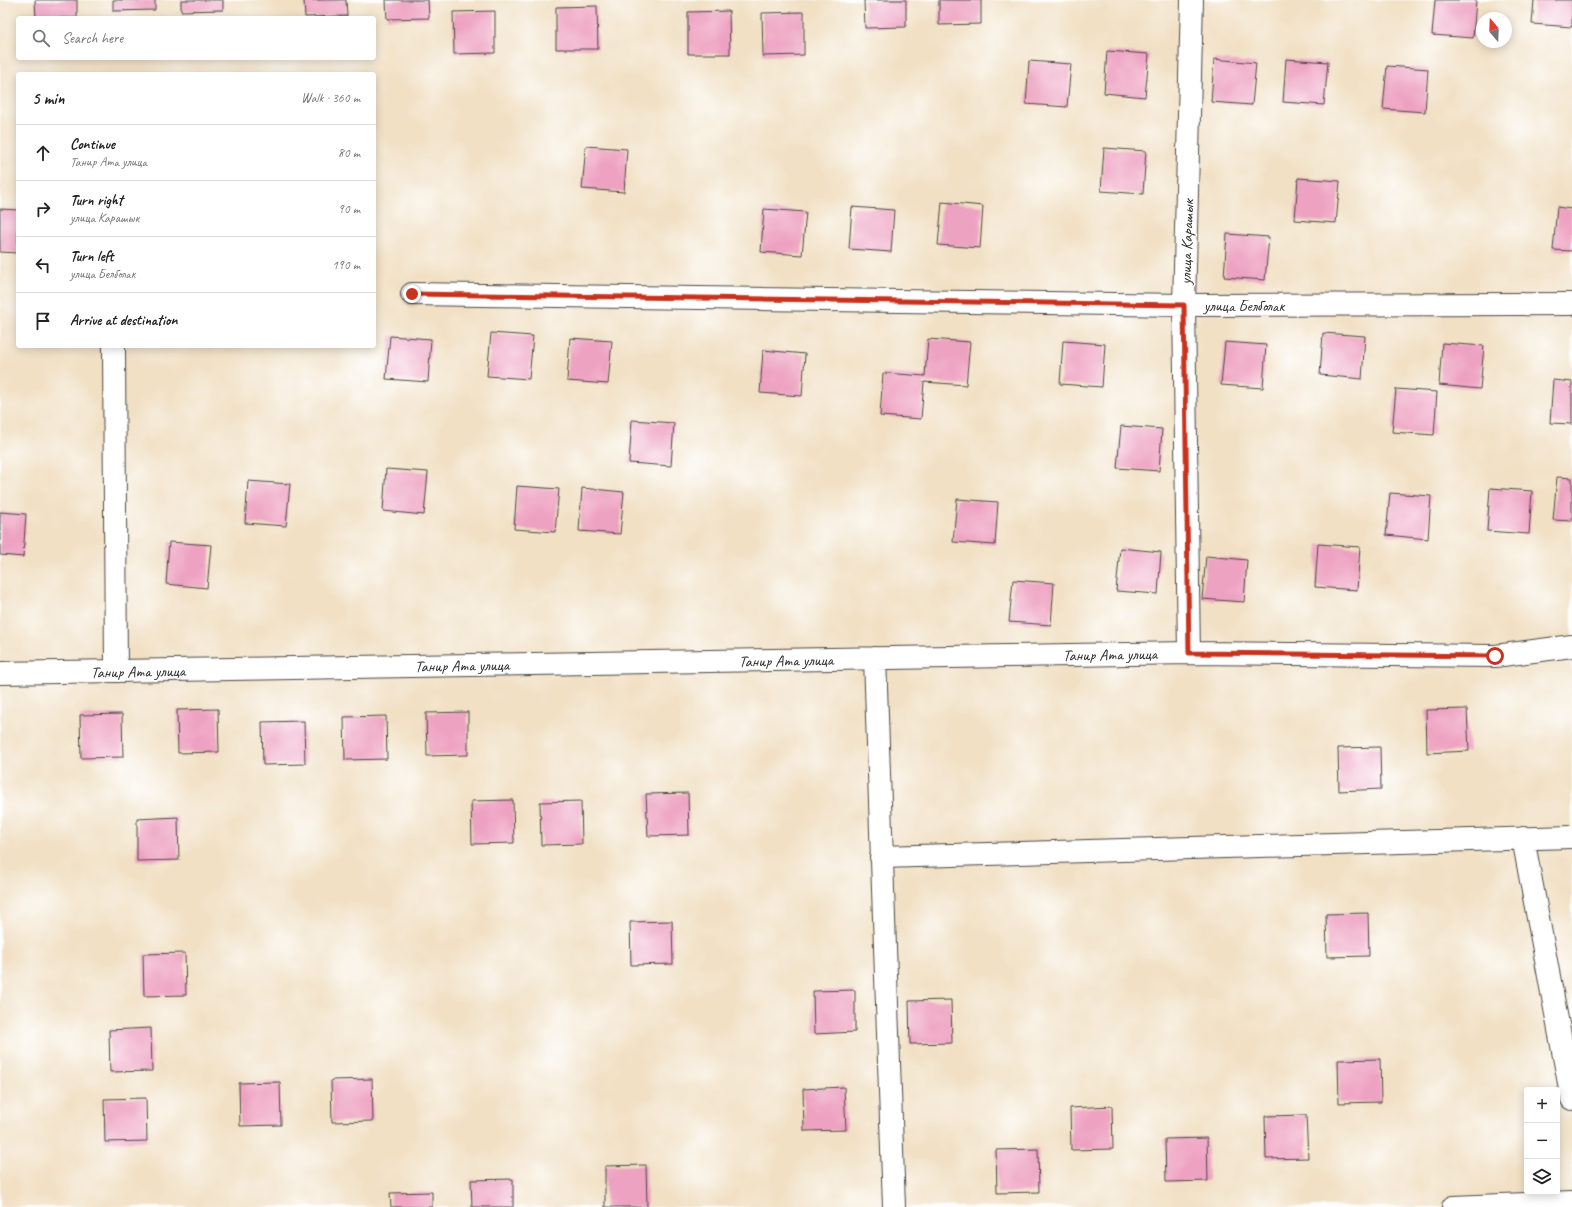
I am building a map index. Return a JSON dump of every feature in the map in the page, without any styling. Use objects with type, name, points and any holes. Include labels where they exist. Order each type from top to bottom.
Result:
[{"type":"street","name":"улица Карашык","points":[[1189,653],[1184,305],[1192,0]]},
{"type":"street","name":"улица Белболак","points":[[412,294],[1184,305],[1572,304]]},
{"type":"street","points":[[114,348],[116,671]]},
{"type":"street","name":"Танир Ата улица","points":[[0,673],[1189,653],[1495,656],[1572,646]]},
{"type":"street","points":[[875,658],[894,1207]]},
{"type":"street","points":[[881,857],[1572,837]]},
{"type":"street","points":[[1523,838],[1572,1099]]},
{"type":"street","points":[[1453,1207],[1572,1202]]},
{"type":"building","points":[[35,0],[77,0],[77,16],[36,16]]},
{"type":"building","points":[[113,0],[155,0],[155,10],[113,11]]},
{"type":"building","points":[[181,0],[223,0],[223,10],[181,11]]},
{"type":"building","points":[[304,0],[346,0],[347,16],[305,16]]},
{"type":"building","points":[[386,0],[428,0],[429,18],[387,19]]},
{"type":"building","points":[[864,0],[906,0],[906,27],[865,28]]},
{"type":"building","points":[[939,0],[981,0],[981,24],[939,25]]},
{"type":"building","points":[[1435,0],[1476,0],[1473,38],[1432,35]]},
{"type":"building","points":[[1534,0],[1572,0],[1572,27],[1532,24]]},
{"type":"building","points":[[597,6],[598,49],[556,49],[556,7]]},
{"type":"building","points":[[495,11],[495,53],[454,54],[453,12]]},
{"type":"building","points":[[729,11],[730,54],[688,54],[688,12]]},
{"type":"building","points":[[804,12],[804,55],[763,56],[762,13]]},
{"type":"building","points":[[1107,51],[1149,54],[1145,97],[1104,93]]},
{"type":"building","points":[[1214,59],[1256,63],[1252,105],[1211,102]]},
{"type":"building","points":[[1286,59],[1328,62],[1324,105],[1283,102]]},
{"type":"building","points":[[1029,61],[1071,64],[1067,107],[1026,104]]},
{"type":"building","points":[[1387,66],[1428,69],[1425,112],[1383,109]]},
{"type":"building","points":[[586,146],[627,149],[624,192],[582,189]]},
{"type":"building","points":[[1104,148],[1146,151],[1143,194],[1101,191]]},
{"type":"building","points":[[1298,178],[1340,181],[1336,223],[1295,220]]},
{"type":"building","points":[[942,202],[983,206],[980,248],[938,245]]},
{"type":"building","points":[[852,207],[894,210],[891,252],[849,249]]},
{"type":"building","points":[[1557,207],[1572,209],[1572,251],[1553,250]]},
{"type":"building","points":[[0,209],[16,210],[16,253],[0,252]]},
{"type":"building","points":[[764,209],[806,212],[802,255],[761,252]]},
{"type":"building","points":[[1227,234],[1269,237],[1265,280],[1224,277]]},
{"type":"building","points":[[491,333],[533,336],[529,379],[487,376]]},
{"type":"building","points":[[1323,333],[1365,336],[1362,379],[1320,375]]},
{"type":"building","points":[[390,336],[431,339],[428,382],[386,379]]},
{"type":"building","points":[[570,338],[612,341],[608,384],[567,381]]},
{"type":"building","points":[[928,339],[970,342],[966,385],[924,382],[921,419],[880,416],[883,373],[925,376]]},
{"type":"building","points":[[1063,341],[1105,344],[1102,387],[1060,384]]},
{"type":"building","points":[[1225,342],[1266,345],[1263,388],[1221,385]]},
{"type":"building","points":[[1442,343],[1484,346],[1480,389],[1439,385]]},
{"type":"building","points":[[763,350],[805,354],[802,396],[760,393]]},
{"type":"building","points":[[1553,380],[1572,382],[1572,424],[1550,423]]},
{"type":"building","points":[[1396,389],[1437,392],[1434,435],[1392,432]]},
{"type":"building","points":[[632,420],[674,423],[671,466],[629,463]]},
{"type":"building","points":[[1121,426],[1162,429],[1159,471],[1117,468]]},
{"type":"building","points":[[386,469],[428,472],[424,515],[383,511]]},
{"type":"building","points":[[1557,477],[1572,478],[1572,521],[1553,520]]},
{"type":"building","points":[[248,481],[290,484],[286,526],[245,523]]},
{"type":"building","points":[[517,486],[559,489],[555,532],[514,529]]},
{"type":"building","points":[[582,488],[624,492],[620,534],[579,531]]},
{"type":"building","points":[[1490,488],[1532,491],[1529,534],[1487,531]]},
{"type":"building","points":[[1390,493],[1431,496],[1428,539],[1386,535]]},
{"type":"building","points":[[957,499],[998,502],[995,545],[953,542]]},
{"type":"building","points":[[0,512],[26,514],[23,557],[0,555]]},
{"type":"building","points":[[169,542],[211,545],[207,588],[166,584]]},
{"type":"building","points":[[1318,544],[1360,547],[1357,590],[1315,587]]},
{"type":"building","points":[[1120,548],[1161,552],[1158,594],[1116,591]]},
{"type":"building","points":[[1206,556],[1247,560],[1244,602],[1202,599]]},
{"type":"building","points":[[1013,580],[1054,583],[1051,625],[1009,622]]},
{"type":"building","points":[[218,709],[219,752],[178,753],[177,710]]},
{"type":"building","points":[[1467,709],[1469,751],[1427,753],[1426,710]]},
{"type":"building","points":[[468,712],[468,755],[427,756],[426,713]]},
{"type":"building","points":[[122,714],[123,757],[81,758],[80,715]]},
{"type":"building","points":[[386,716],[387,759],[345,760],[344,717]]},
{"type":"building","points":[[304,721],[305,764],[263,765],[262,722]]},
{"type":"building","points":[[1380,747],[1381,789],[1339,791],[1338,748]]},
{"type":"building","points":[[688,793],[689,835],[648,836],[646,794]]},
{"type":"building","points":[[513,800],[514,843],[472,844],[471,801]]},
{"type":"building","points":[[581,801],[582,844],[541,845],[540,802]]},
{"type":"building","points":[[178,817],[179,860],[137,861],[137,819]]},
{"type":"building","points":[[1368,913],[1369,956],[1327,957],[1326,914]]},
{"type":"building","points":[[672,921],[673,964],[631,965],[630,922]]},
{"type":"building","points":[[185,953],[186,995],[144,996],[143,954]]},
{"type":"building","points":[[855,990],[855,1032],[814,1034],[813,991]]},
{"type":"building","points":[[951,1000],[952,1043],[910,1044],[909,1001]]},
{"type":"building","points":[[151,1028],[152,1071],[110,1072],[109,1030]]},
{"type":"building","points":[[1380,1059],[1381,1102],[1339,1103],[1338,1060]]},
{"type":"building","points":[[372,1079],[373,1121],[332,1122],[331,1080]]},
{"type":"building","points":[[280,1082],[281,1125],[240,1126],[239,1083]]},
{"type":"building","points":[[844,1087],[846,1130],[804,1131],[803,1089]]},
{"type":"building","points":[[146,1098],[147,1141],[105,1142],[104,1099]]},
{"type":"building","points":[[1112,1106],[1113,1149],[1071,1150],[1070,1108]]},
{"type":"building","points":[[1306,1115],[1308,1158],[1266,1159],[1265,1116]]},
{"type":"building","points":[[1207,1138],[1208,1181],[1166,1182],[1165,1139]]},
{"type":"building","points":[[1038,1149],[1039,1192],[997,1193],[996,1150]]},
{"type":"building","points":[[646,1165],[647,1207],[605,1207],[605,1166]]},
{"type":"building","points":[[513,1179],[513,1207],[472,1207],[471,1180]]},
{"type":"building","points":[[432,1192],[432,1207],[391,1207],[390,1193]]},
{"type":"route","points":[[412,294],[1184,305],[1189,653],[1495,656]]}]
